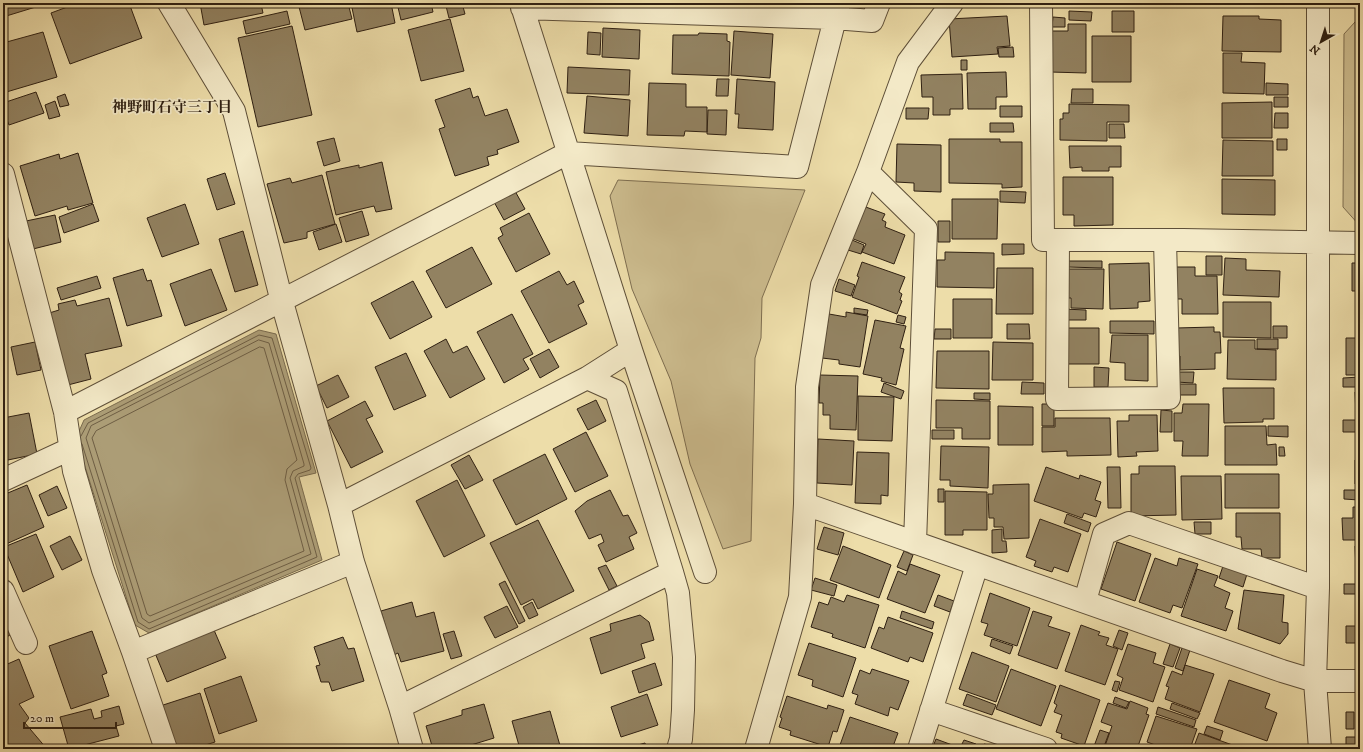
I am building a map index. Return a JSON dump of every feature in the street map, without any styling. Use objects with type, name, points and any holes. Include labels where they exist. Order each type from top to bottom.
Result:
[{"type":"street","points":[[169,3],[234,111],[282,302],[339,505],[353,562],[412,749]]},
{"type":"street","points":[[705,572],[631,350],[522,5],[837,11],[872,21],[879,3]]},
{"type":"street","points":[[756,749],[800,597],[806,504],[807,387],[822,285],[868,172],[908,62],[952,3]]},
{"type":"street","points":[[1041,3],[1043,240],[1317,241],[1360,243]]},
{"type":"street","points":[[1318,3],[1318,588],[1315,681],[1320,749]]},
{"type":"street","points":[[66,412],[568,154],[797,167],[837,11]]},
{"type":"street","points":[[868,172],[926,229],[915,542]]},
{"type":"street","points":[[3,174],[11,235],[66,412],[74,471],[103,570],[134,652],[166,749]]},
{"type":"street","points":[[1058,241],[1057,399],[1169,398],[1165,240]]},
{"type":"street","points":[[339,505],[587,378],[631,350]]},
{"type":"street","points":[[587,378],[616,391],[678,593],[684,657],[683,710],[681,739],[678,749]]},
{"type":"street","points":[[3,480],[70,449]]},
{"type":"street","points":[[806,504],[977,565],[1315,681],[1360,681]]},
{"type":"street","points":[[1085,601],[1104,534],[1129,523],[1318,588]]},
{"type":"street","points":[[134,652],[353,562]]},
{"type":"street","points":[[919,749],[977,565]]},
{"type":"street","points":[[400,707],[672,572]]},
{"type":"street","points":[[3,591],[26,643]]},
{"type":"street","points":[[931,710],[1046,749]]},
{"type":"shaded area","points":[[1355,22],[1360,22],[1360,226],[1343,207],[1344,34]]},
{"type":"shaded area","points":[[618,180],[805,190],[762,298],[761,338],[755,358],[751,541],[723,549],[690,464],[671,381],[632,289],[610,196]]},
{"type":"water","points":[[259,330],[276,334],[316,473],[299,477],[322,560],[149,633],[135,625],[76,438],[84,420]]},
{"type":"building","points":[[10,3],[38,3],[39,6],[3,17],[3,5]]},
{"type":"building","points":[[78,3],[129,3],[142,38],[70,64],[51,13]]},
{"type":"building","points":[[200,3],[265,3],[261,4],[263,13],[204,25]]},
{"type":"building","points":[[298,3],[348,3],[352,19],[305,30]]},
{"type":"building","points":[[351,3],[391,3],[395,23],[357,32]]},
{"type":"building","points":[[397,3],[431,3],[433,12],[401,20]]},
{"type":"building","points":[[462,3],[465,14],[449,18],[446,6]]},
{"type":"building","points":[[287,11],[290,24],[246,34],[243,21]]},
{"type":"building","points":[[1069,11],[1092,12],[1091,21],[1069,20]]},
{"type":"building","points":[[1112,11],[1134,11],[1134,32],[1112,32]]},
{"type":"building","points":[[1007,16],[1010,46],[997,47],[998,54],[952,57],[949,19]]},
{"type":"building","points":[[1223,16],[1259,16],[1259,19],[1281,20],[1281,52],[1222,51]]},
{"type":"building","points":[[1053,17],[1065,18],[1065,27],[1052,27]]},
{"type":"building","points":[[450,19],[464,71],[421,81],[408,30]]},
{"type":"building","points":[[1068,24],[1086,24],[1086,73],[1050,72],[1050,31],[1068,31]]},
{"type":"building","points":[[292,26],[312,115],[258,127],[238,38]]},
{"type":"building","points":[[603,28],[640,30],[639,59],[602,57]]},
{"type":"building","points":[[734,31],[773,34],[770,78],[731,75]]},
{"type":"building","points":[[43,32],[57,77],[3,93],[3,43]]},
{"type":"building","points":[[588,32],[601,33],[600,55],[587,54]]},
{"type":"building","points":[[699,33],[727,34],[727,41],[730,42],[729,76],[672,74],[673,35],[698,35]]},
{"type":"building","points":[[1092,36],[1131,36],[1131,82],[1092,82]]},
{"type":"building","points":[[1013,47],[1014,57],[999,57],[998,48]]},
{"type":"building","points":[[1223,53],[1242,53],[1241,62],[1265,63],[1264,94],[1223,93]]},
{"type":"building","points":[[961,60],[967,60],[967,70],[961,70]]},
{"type":"building","points":[[568,67],[630,70],[629,95],[567,93]]},
{"type":"building","points":[[1006,72],[1007,97],[996,97],[996,109],[968,109],[967,73]]},
{"type":"building","points":[[962,74],[963,109],[950,109],[950,115],[933,115],[933,97],[922,97],[921,75]]},
{"type":"building","points":[[717,79],[729,79],[728,96],[716,96]]},
{"type":"building","points":[[737,79],[775,82],[773,130],[738,128],[739,114],[735,114]]},
{"type":"building","points":[[649,83],[686,84],[686,107],[707,107],[707,132],[685,131],[684,136],[647,135]]},
{"type":"building","points":[[1266,83],[1288,84],[1288,95],[1266,95]]},
{"type":"building","points":[[470,88],[473,98],[478,96],[485,116],[507,109],[519,142],[497,150],[498,154],[487,157],[489,165],[455,176],[439,129],[445,127],[435,100]]},
{"type":"building","points":[[1072,89],[1093,89],[1093,103],[1071,103]]},
{"type":"building","points":[[36,92],[44,113],[9,125],[3,109],[3,103]]},
{"type":"building","points":[[65,94],[69,105],[60,107],[57,97]]},
{"type":"building","points":[[587,96],[630,100],[628,136],[584,133]]},
{"type":"building","points":[[1274,97],[1288,97],[1288,107],[1274,107]]},
{"type":"building","points":[[55,101],[60,116],[49,119],[45,105]]},
{"type":"building","points":[[1272,102],[1272,138],[1222,138],[1222,103]]},
{"type":"building","points":[[1069,104],[1129,105],[1129,122],[1107,122],[1107,141],[1060,140],[1060,119],[1063,119],[1063,113],[1069,113]]},
{"type":"building","points":[[1000,106],[1022,106],[1022,117],[1000,117]]},
{"type":"building","points":[[906,108],[929,108],[928,119],[906,119]]},
{"type":"building","points":[[708,110],[727,110],[726,135],[707,134]]},
{"type":"building","points":[[1275,113],[1288,113],[1288,128],[1274,128]]},
{"type":"building","points":[[990,123],[1013,123],[1014,132],[990,132]]},
{"type":"building","points":[[1109,124],[1124,124],[1125,138],[1109,138]]},
{"type":"building","points":[[334,138],[340,161],[324,166],[317,142]]},
{"type":"building","points":[[949,139],[1000,139],[1000,142],[1022,142],[1022,187],[1002,188],[1002,184],[949,183]]},
{"type":"building","points":[[1277,139],[1287,139],[1287,150],[1277,150]]},
{"type":"building","points":[[1223,140],[1273,141],[1273,176],[1222,176]]},
{"type":"building","points":[[897,144],[941,145],[941,192],[914,191],[914,183],[896,182]]},
{"type":"building","points":[[1069,146],[1121,146],[1121,167],[1109,167],[1109,171],[1082,171],[1082,167],[1070,168]]},
{"type":"building","points":[[78,153],[93,203],[68,210],[67,206],[35,216],[20,166],[59,154],[60,159]]},
{"type":"building","points":[[382,162],[392,209],[376,212],[374,206],[336,215],[326,172],[359,165],[359,168]]},
{"type":"building","points":[[225,173],[235,204],[217,210],[207,179]]},
{"type":"building","points":[[322,175],[335,224],[307,232],[307,238],[284,243],[267,184],[290,178],[292,183]]},
{"type":"building","points":[[1063,177],[1113,177],[1113,225],[1074,226],[1074,215],[1063,215]]},
{"type":"building","points":[[1222,179],[1275,180],[1275,215],[1222,214]]},
{"type":"building","points":[[515,191],[525,209],[504,220],[494,202]]},
{"type":"building","points":[[1000,191],[1026,192],[1025,203],[1000,202]]},
{"type":"building","points":[[952,199],[998,199],[997,239],[952,239]]},
{"type":"building","points":[[93,204],[99,221],[64,233],[59,217]]},
{"type":"building","points":[[185,204],[199,244],[162,257],[147,218]]},
{"type":"building","points":[[863,206],[885,214],[882,220],[886,222],[885,227],[905,235],[894,264],[862,252],[866,244],[851,238]]},
{"type":"building","points":[[362,211],[369,235],[346,242],[339,218]]},
{"type":"building","points":[[529,213],[550,254],[516,272],[498,238],[503,235],[500,228]]},
{"type":"building","points":[[55,215],[61,242],[33,249],[26,221]]},
{"type":"building","points":[[938,221],[950,221],[950,242],[938,242]]},
{"type":"building","points":[[336,224],[342,242],[319,250],[313,232]]},
{"type":"building","points":[[243,231],[258,285],[235,292],[219,239]]},
{"type":"building","points":[[852,240],[864,245],[861,254],[848,250]]},
{"type":"building","points":[[1002,244],[1024,244],[1024,254],[1002,255]]},
{"type":"building","points":[[472,247],[492,284],[446,308],[426,271]]},
{"type":"building","points":[[945,252],[994,253],[994,288],[937,287],[937,260],[945,260]]},
{"type":"building","points":[[1206,256],[1222,256],[1222,275],[1206,275]]},
{"type":"building","points":[[1225,258],[1246,259],[1246,270],[1280,271],[1279,297],[1223,295]]},
{"type":"building","points":[[1067,261],[1102,261],[1102,268],[1068,267]]},
{"type":"building","points":[[862,262],[905,277],[899,292],[902,294],[900,300],[902,301],[897,314],[852,297],[859,277],[857,276]]},
{"type":"building","points":[[1149,263],[1150,301],[1138,302],[1138,308],[1110,309],[1109,264]]},
{"type":"building","points":[[1352,263],[1360,263],[1360,291],[1352,291]]},
{"type":"building","points":[[1176,267],[1195,267],[1195,276],[1217,276],[1218,314],[1182,314],[1182,299],[1176,299]]},
{"type":"building","points":[[997,268],[1033,268],[1033,314],[996,314]]},
{"type":"building","points":[[143,269],[147,281],[151,280],[162,316],[127,326],[113,278]]},
{"type":"building","points":[[211,269],[227,310],[185,326],[170,284]]},
{"type":"building","points":[[1066,269],[1104,269],[1103,309],[1071,308],[1071,298],[1066,298]]},
{"type":"building","points":[[559,271],[567,285],[574,281],[584,302],[578,305],[587,324],[549,343],[521,291]]},
{"type":"building","points":[[97,276],[101,288],[61,300],[57,288]]},
{"type":"building","points":[[839,279],[855,285],[851,296],[835,291]]},
{"type":"building","points":[[413,281],[432,317],[390,339],[371,303]]},
{"type":"building","points":[[109,298],[122,346],[85,354],[91,379],[64,386],[46,314],[59,310],[58,304],[75,300],[77,306]]},
{"type":"building","points":[[953,299],[992,299],[992,338],[953,338]]},
{"type":"building","points":[[1223,302],[1271,302],[1271,338],[1223,337]]},
{"type":"building","points":[[854,308],[868,310],[867,315],[854,313]]},
{"type":"building","points":[[1063,309],[1086,310],[1086,320],[1063,320]]},
{"type":"building","points":[[846,312],[868,316],[860,367],[839,364],[839,360],[822,358],[829,314],[846,317]]},
{"type":"building","points":[[512,314],[533,354],[523,359],[529,369],[504,383],[477,332]]},
{"type":"building","points":[[898,315],[906,317],[904,324],[896,322]]},
{"type":"building","points":[[875,320],[906,326],[900,348],[904,349],[896,385],[881,381],[882,378],[863,374]]},
{"type":"building","points":[[1110,321],[1154,321],[1154,334],[1110,333]]},
{"type":"building","points":[[1007,324],[1029,324],[1030,339],[1007,339]]},
{"type":"building","points":[[1273,326],[1287,326],[1287,338],[1273,338]]},
{"type":"building","points":[[1214,327],[1214,332],[1220,332],[1221,353],[1215,353],[1215,369],[1180,370],[1180,356],[1176,356],[1176,328]]},
{"type":"building","points":[[1063,328],[1099,328],[1099,364],[1063,364]]},
{"type":"building","points":[[935,329],[951,329],[951,339],[934,339]]},
{"type":"building","points":[[1112,335],[1148,335],[1148,381],[1125,380],[1125,363],[1110,362]]},
{"type":"building","points":[[1346,338],[1360,338],[1360,375],[1346,375]]},
{"type":"building","points":[[446,339],[453,353],[467,346],[485,379],[450,398],[424,351]]},
{"type":"building","points":[[1257,339],[1278,339],[1278,349],[1257,349]]},
{"type":"building","points":[[1228,340],[1255,340],[1255,349],[1276,350],[1276,380],[1227,379]]},
{"type":"building","points":[[35,342],[41,370],[17,375],[11,347]]},
{"type":"building","points":[[993,342],[1033,343],[1033,380],[992,380]]},
{"type":"building","points":[[549,349],[559,367],[540,378],[530,359]]},
{"type":"building","points":[[937,351],[989,351],[989,389],[936,388]]},
{"type":"building","points":[[406,353],[426,396],[394,410],[375,367]]},
{"type":"building","points":[[1094,367],[1109,368],[1108,387],[1094,387]]},
{"type":"building","points":[[1177,372],[1194,372],[1193,383],[1176,382]]},
{"type":"building","points":[[338,375],[349,397],[327,408],[316,386]]},
{"type":"building","points":[[820,375],[858,376],[856,430],[830,429],[830,415],[823,415],[823,403],[819,403]]},
{"type":"building","points":[[1360,377],[1360,387],[1343,387],[1343,378]]},
{"type":"building","points":[[1022,382],[1044,383],[1044,394],[1021,394]]},
{"type":"building","points":[[884,383],[904,391],[901,399],[881,392]]},
{"type":"building","points":[[1176,384],[1196,384],[1196,395],[1175,395]]},
{"type":"building","points":[[1223,388],[1274,388],[1274,419],[1263,419],[1263,422],[1224,423]]},
{"type":"building","points":[[1355,392],[1360,392],[1360,416],[1356,416]]},
{"type":"building","points":[[974,393],[990,393],[990,400],[974,399]]},
{"type":"building","points":[[858,396],[894,397],[892,441],[858,440]]},
{"type":"building","points":[[596,400],[606,421],[588,430],[577,409]]},
{"type":"building","points":[[936,400],[990,401],[990,439],[962,439],[962,428],[936,428]]},
{"type":"building","points":[[365,401],[373,416],[366,419],[383,452],[351,468],[327,421]]},
{"type":"building","points":[[1042,404],[1054,404],[1054,426],[1042,426]]},
{"type":"building","points":[[1183,404],[1209,404],[1208,456],[1182,456],[1183,441],[1174,441],[1174,413],[1182,413]]},
{"type":"building","points":[[998,406],[1033,407],[1033,445],[998,445]]},
{"type":"building","points":[[1161,410],[1172,411],[1172,432],[1160,432]]},
{"type":"building","points":[[29,413],[37,454],[3,461],[3,418]]},
{"type":"building","points":[[1129,415],[1157,415],[1158,451],[1136,452],[1137,456],[1118,457],[1117,421],[1129,421]]},
{"type":"building","points":[[1055,418],[1110,418],[1111,455],[1067,456],[1067,451],[1042,452],[1042,427],[1055,427]]},
{"type":"building","points":[[1343,420],[1360,420],[1360,432],[1343,432]]},
{"type":"building","points":[[1225,426],[1266,426],[1267,445],[1276,444],[1277,465],[1225,465]]},
{"type":"building","points":[[1268,426],[1288,426],[1288,437],[1268,436]]},
{"type":"building","points":[[932,430],[954,430],[954,439],[932,439]]},
{"type":"building","points":[[586,432],[608,476],[575,492],[553,449]]},
{"type":"building","points":[[818,439],[854,441],[852,485],[817,483]]},
{"type":"building","points":[[941,446],[989,447],[988,488],[950,486],[950,480],[940,480]]},
{"type":"building","points":[[1279,447],[1284,447],[1285,456],[1279,456]]},
{"type":"building","points":[[857,452],[889,453],[888,496],[881,495],[881,504],[855,503]]},
{"type":"building","points":[[545,454],[567,499],[516,525],[493,480]]},
{"type":"building","points":[[469,455],[483,480],[465,489],[451,465]]},
{"type":"building","points":[[1355,460],[1360,460],[1360,485],[1355,484]]},
{"type":"building","points":[[1139,466],[1175,466],[1176,515],[1131,516],[1131,474],[1139,474]]},
{"type":"building","points":[[1046,467],[1079,479],[1080,475],[1101,482],[1095,500],[1101,502],[1096,517],[1084,513],[1082,518],[1034,501]]},
{"type":"building","points":[[1107,467],[1120,467],[1121,508],[1108,508]]},
{"type":"building","points":[[1225,474],[1279,474],[1279,508],[1225,508]]},
{"type":"building","points":[[1181,476],[1221,476],[1222,519],[1182,520]]},
{"type":"building","points":[[457,480],[485,536],[444,557],[416,501]]},
{"type":"building","points":[[1029,484],[1029,538],[1004,539],[1003,527],[994,527],[994,518],[989,518],[988,494],[993,494],[993,485]]},
{"type":"building","points":[[27,485],[44,527],[4,545],[3,495]]},
{"type":"building","points":[[57,486],[67,508],[48,516],[39,495]]},
{"type":"building","points":[[938,489],[944,489],[944,502],[938,502]]},
{"type":"building","points":[[610,490],[623,516],[628,515],[637,533],[629,537],[634,549],[606,562],[598,545],[604,542],[601,534],[589,539],[575,511],[587,501]]},
{"type":"building","points":[[1344,490],[1360,490],[1359,500],[1344,499]]},
{"type":"building","points":[[945,491],[987,492],[987,530],[963,530],[963,535],[945,535]]},
{"type":"building","points":[[1353,507],[1360,507],[1360,540],[1343,540],[1342,518],[1353,518]]},
{"type":"building","points":[[1236,513],[1280,513],[1280,558],[1262,558],[1261,549],[1242,549],[1241,537],[1236,537]]},
{"type":"building","points":[[1067,514],[1091,523],[1088,532],[1064,523]]},
{"type":"building","points":[[1040,519],[1081,534],[1068,572],[1054,567],[1052,572],[1034,566],[1036,561],[1026,557]]},
{"type":"building","points":[[538,520],[574,591],[538,609],[533,599],[521,605],[490,543]]},
{"type":"building","points":[[1194,522],[1211,522],[1211,534],[1195,534]]},
{"type":"building","points":[[824,527],[844,533],[838,555],[817,549]]},
{"type":"building","points":[[1002,529],[1002,541],[1006,541],[1007,552],[992,553],[992,530]]},
{"type":"building","points":[[36,534],[54,577],[23,592],[4,547]]},
{"type":"building","points":[[70,536],[82,560],[62,570],[50,546]]},
{"type":"building","points":[[1117,542],[1151,554],[1135,601],[1101,589]]},
{"type":"building","points":[[1360,545],[1360,570],[1356,570],[1355,546]]},
{"type":"building","points":[[843,546],[891,565],[879,598],[830,580]]},
{"type":"building","points":[[904,551],[913,555],[907,571],[897,567]]},
{"type":"building","points":[[1155,558],[1177,566],[1179,558],[1198,564],[1182,608],[1173,605],[1170,613],[1139,602]]},
{"type":"building","points":[[910,564],[940,575],[925,613],[887,599],[898,571],[906,575]]},
{"type":"building","points":[[606,565],[617,586],[609,590],[598,568]]},
{"type":"building","points":[[1223,566],[1247,574],[1243,587],[1219,578]]},
{"type":"building","points":[[1197,569],[1218,576],[1214,586],[1230,593],[1225,608],[1233,611],[1226,631],[1181,616]]},
{"type":"building","points":[[815,578],[837,585],[834,596],[811,590]]},
{"type":"building","points":[[505,581],[525,621],[519,624],[499,584]]},
{"type":"building","points":[[1344,584],[1360,584],[1360,591],[1356,590],[1356,594],[1344,594]]},
{"type":"building","points":[[1244,590],[1284,595],[1282,622],[1288,623],[1288,634],[1280,644],[1238,629]]},
{"type":"building","points":[[1358,592],[1360,592],[1360,622],[1357,622]]},
{"type":"building","points":[[990,593],[1030,608],[1017,646],[984,635],[988,624],[981,622]]},
{"type":"building","points":[[847,595],[879,605],[865,648],[832,637],[833,634],[811,627],[819,602],[828,605],[831,597],[844,602]]},
{"type":"building","points":[[938,595],[954,601],[950,612],[934,606]]},
{"type":"building","points":[[412,602],[416,617],[434,612],[444,651],[401,662],[398,653],[394,655],[381,611]]},
{"type":"building","points":[[532,602],[538,615],[529,619],[523,607]]},
{"type":"building","points":[[507,606],[518,627],[495,638],[484,617]]},
{"type":"building","points":[[902,611],[934,622],[932,629],[900,618]]},
{"type":"building","points":[[1033,611],[1052,617],[1048,626],[1070,633],[1057,669],[1018,655]]},
{"type":"building","points":[[640,615],[649,622],[654,640],[641,644],[645,658],[601,674],[590,638],[611,631],[610,624]]},
{"type":"building","points":[[888,617],[933,633],[923,662],[910,657],[908,662],[871,648],[879,627],[884,629]]},
{"type":"building","points":[[3,618],[10,635],[3,639]]},
{"type":"building","points":[[1081,625],[1100,632],[1098,635],[1109,638],[1106,645],[1118,649],[1105,685],[1065,671]]},
{"type":"building","points":[[1346,626],[1360,626],[1360,643],[1346,643]]},
{"type":"building","points":[[214,630],[226,658],[167,682],[155,653]]},
{"type":"building","points":[[1119,630],[1128,633],[1122,650],[1113,646]]},
{"type":"building","points":[[92,631],[107,673],[102,675],[109,696],[71,709],[49,646]]},
{"type":"building","points":[[454,631],[462,656],[451,659],[443,634]]},
{"type":"building","points":[[343,637],[348,649],[354,648],[364,681],[332,691],[329,682],[321,682],[316,666],[320,665],[314,647]]},
{"type":"building","points":[[992,639],[1013,646],[1010,654],[990,646]]},
{"type":"building","points":[[809,643],[856,658],[843,697],[812,686],[813,680],[798,675]]},
{"type":"building","points":[[1128,644],[1156,653],[1153,663],[1165,667],[1153,702],[1119,690],[1123,678],[1117,675]]},
{"type":"building","points":[[1170,644],[1180,648],[1173,667],[1163,664]]},
{"type":"building","points":[[1182,648],[1190,650],[1183,671],[1175,668]]},
{"type":"building","points":[[972,652],[1009,666],[996,702],[959,689]]},
{"type":"building","points":[[19,659],[34,697],[19,704],[29,718],[25,723],[47,749],[3,749],[3,666]]},
{"type":"building","points":[[655,663],[662,685],[639,693],[632,671]]},
{"type":"building","points":[[1185,665],[1214,674],[1200,712],[1165,699],[1169,687],[1166,686],[1172,671],[1182,675]]},
{"type":"building","points":[[872,669],[909,681],[898,710],[890,707],[888,716],[855,704],[858,695],[852,693],[860,670],[870,674]]},
{"type":"building","points":[[1011,669],[1056,686],[1041,726],[996,709]]},
{"type":"building","points":[[241,676],[257,721],[219,734],[204,689]]},
{"type":"building","points":[[1229,680],[1270,694],[1265,708],[1277,713],[1267,741],[1214,722]]},
{"type":"building","points":[[1115,681],[1120,682],[1117,692],[1112,690]]},
{"type":"building","points":[[1060,685],[1100,700],[1084,746],[1061,738],[1062,734],[1056,732],[1062,715],[1054,712],[1057,705],[1054,703]]},
{"type":"building","points":[[200,693],[215,742],[193,749],[168,749],[154,708]]},
{"type":"building","points":[[647,694],[658,725],[621,737],[611,707]]},
{"type":"building","points":[[967,694],[996,705],[992,715],[963,705]]},
{"type":"building","points":[[787,696],[827,709],[828,705],[844,710],[837,732],[833,731],[828,747],[790,735],[791,731],[779,727],[782,718],[780,717]]},
{"type":"building","points":[[1115,697],[1129,702],[1126,708],[1113,703]]},
{"type":"building","points":[[1130,701],[1148,708],[1146,714],[1149,715],[1137,749],[1113,749],[1105,746],[1112,726],[1101,722],[1108,703],[1127,709]]},
{"type":"building","points":[[1357,701],[1360,701],[1360,733],[1357,733]]},
{"type":"building","points":[[1172,703],[1200,713],[1197,719],[1170,709]]},
{"type":"building","points":[[484,704],[494,738],[458,749],[433,749],[426,726],[462,715],[462,710]]},
{"type":"building","points":[[119,706],[124,724],[116,726],[119,736],[69,749],[60,717],[91,709],[94,719],[102,717],[101,711]]},
{"type":"building","points":[[1158,707],[1196,720],[1194,727],[1156,714]]},
{"type":"building","points":[[550,711],[561,749],[520,749],[512,721]]},
{"type":"building","points":[[1346,712],[1354,712],[1354,729],[1346,729]]},
{"type":"building","points":[[1156,716],[1197,729],[1190,749],[1157,749],[1158,746],[1147,742]]},
{"type":"building","points":[[850,717],[898,733],[892,749],[848,749],[840,745]]},
{"type":"building","points":[[1207,726],[1223,731],[1220,740],[1204,734]]},
{"type":"building","points":[[1100,730],[1109,733],[1103,749],[1093,749]]},
{"type":"building","points":[[1199,733],[1238,747],[1238,749],[1193,749]]},
{"type":"building","points":[[1346,737],[1360,737],[1360,749],[1346,749]]},
{"type":"building","points":[[936,739],[963,749],[932,749]]},
{"type":"building","points":[[964,740],[976,744],[974,749],[961,746]]},
{"type":"building","points":[[645,743],[647,749],[624,749]]},
{"type":"building","points":[[984,744],[993,746],[992,749],[982,749]]},
{"type":"district","name":"神野町石守三丁目","points":[[172,107]]}]
